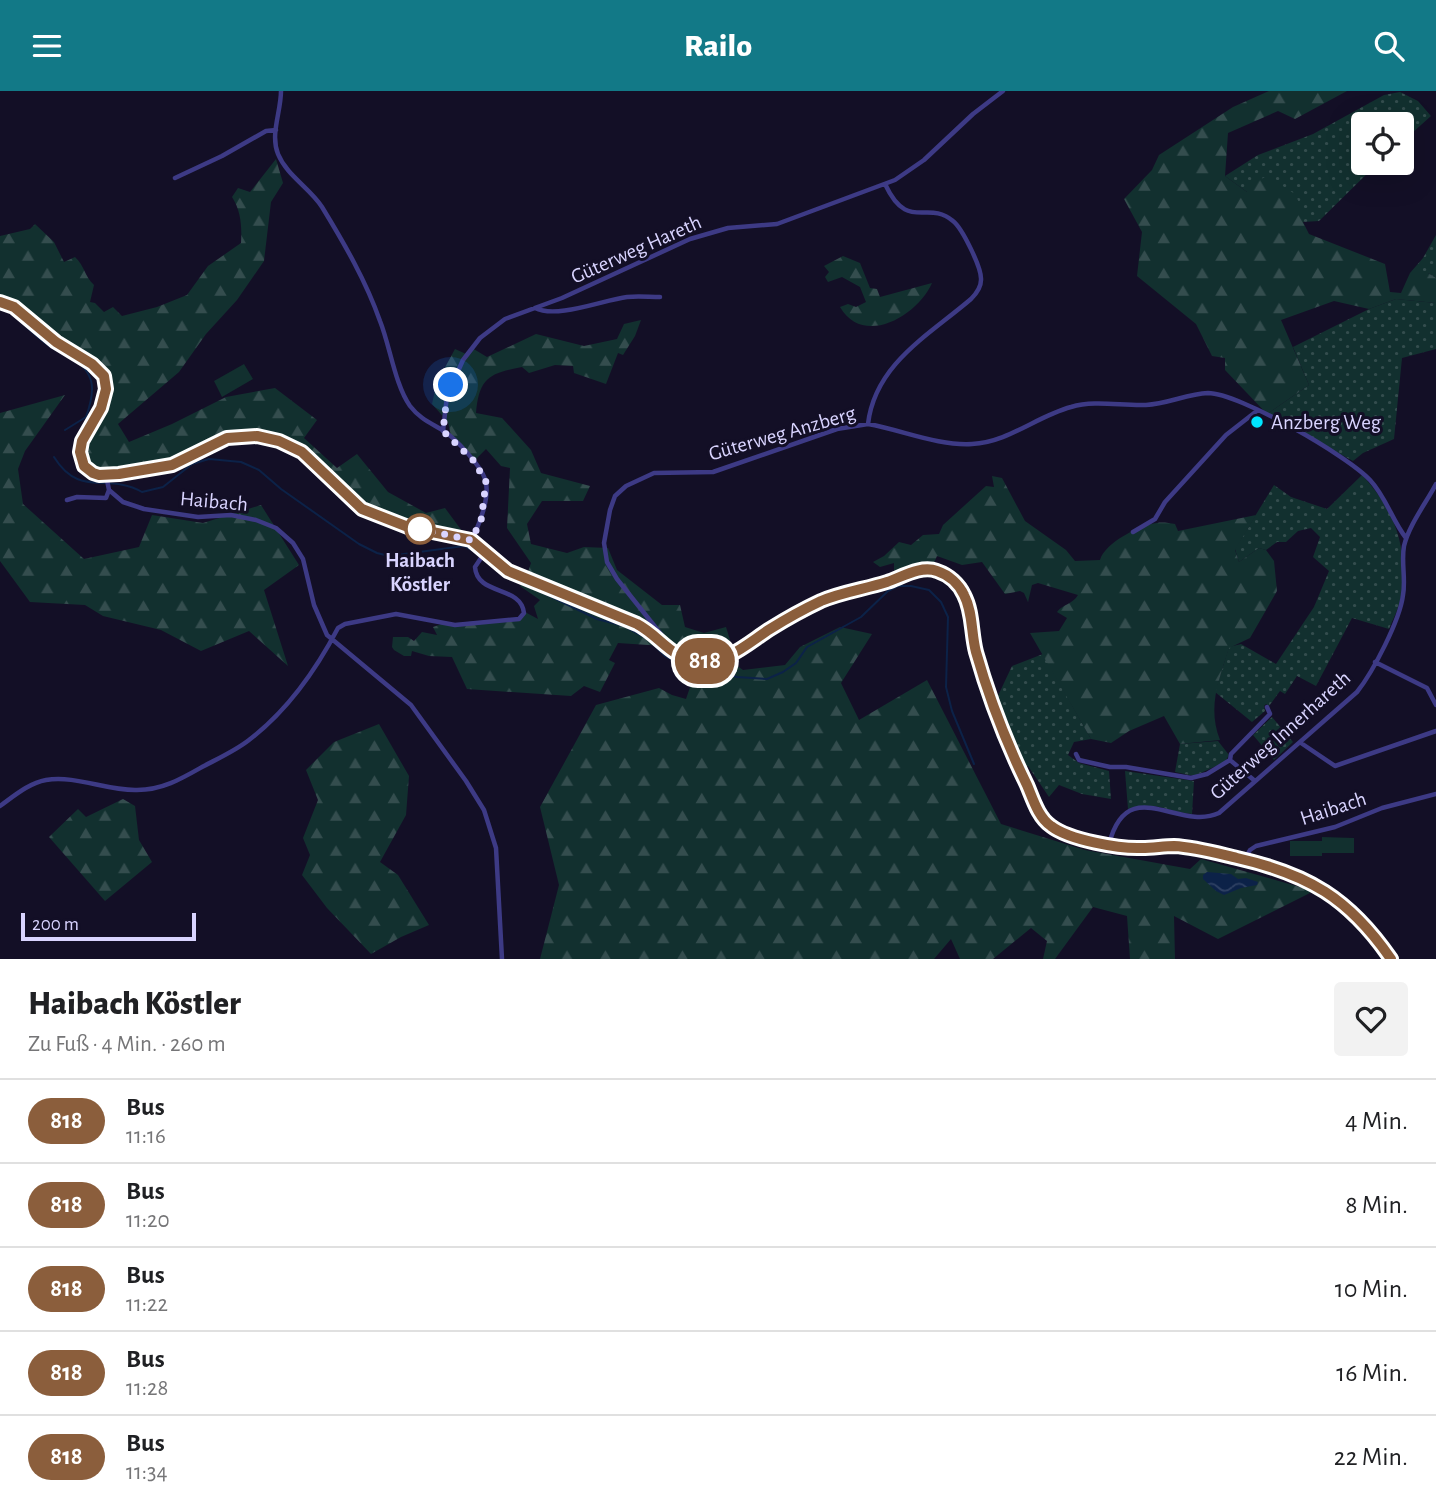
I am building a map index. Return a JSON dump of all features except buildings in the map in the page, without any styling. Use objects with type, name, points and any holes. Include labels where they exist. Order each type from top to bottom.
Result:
[{"type":"main road","points":[[0,302],[14,307],[56,342],[92,364],[104,376],[106,389],[101,408],[82,441],[80,452],[82,462],[107,483],[172,465],[227,438],[267,438],[302,452],[362,509],[408,527],[471,540],[482,555],[508,571],[637,624],[679,656],[699,661],[725,658],[776,625],[830,597],[878,585],[917,571],[930,569],[942,572],[954,581],[965,596],[975,649],[999,724],[1042,816],[1059,831],[1109,844],[1141,848],[1184,847],[1245,860],[1296,875],[1332,896],[1365,925],[1391,959]]},
{"type":"street","points":[[281,91],[275,130],[276,148],[283,163],[319,202],[361,277],[381,323],[407,401],[422,419],[443,431],[474,461],[486,482],[481,521],[471,540]]},
{"type":"street","name":"Güterweg Hareth","points":[[443,431],[447,396],[468,351],[496,325],[516,314],[573,294],[690,239],[729,228],[777,224],[903,176],[924,160],[972,114],[1003,91]]},
{"type":"street","points":[[175,178],[266,131],[275,130]]},
{"type":"street","points":[[868,424],[877,391],[890,368],[971,299],[979,289],[981,281],[976,261],[954,221],[939,214],[905,211],[893,200],[885,184]]},
{"type":"street","points":[[535,308],[554,310],[631,297],[660,297]]},
{"type":"street","name":"Güterweg Anzberg","points":[[663,646],[664,638],[617,579],[604,555],[610,510],[618,491],[654,473],[713,472],[838,429],[868,424],[953,443],[975,444],[999,439],[1065,409],[1084,405],[1144,405],[1209,393],[1233,397],[1352,463],[1379,490],[1406,538]]},
{"type":"street","points":[[1132,532],[1155,519],[1165,502],[1226,435],[1258,410]]},
{"type":"street","points":[[67,500],[77,497],[106,498],[107,483]]},
{"type":"street","name":"Haibach","points":[[107,483],[123,502],[144,509],[198,517],[238,516],[276,528],[288,537],[301,554],[316,613],[332,641]]},
{"type":"street","name":"Güterweg Innerhareth","points":[[1109,844],[1115,827],[1130,811],[1158,807],[1184,816],[1207,817],[1226,808],[1357,692],[1375,662],[1401,604],[1406,538],[1436,484]]},
{"type":"street","points":[[0,806],[45,780],[73,781],[134,790],[157,788],[175,782],[249,740],[306,681],[341,625],[404,614],[455,625],[521,618],[524,611],[521,602],[512,595],[484,584],[477,577],[475,570],[482,555]]},
{"type":"street","points":[[332,641],[411,705],[484,810],[496,848],[502,959]]},
{"type":"street","points":[[1375,662],[1427,688],[1436,705]]},
{"type":"street","points":[[1076,754],[1079,760],[1101,765],[1191,778],[1207,774],[1230,760],[1234,750],[1270,714],[1267,707]]},
{"type":"street","name":"Haibach","points":[[1301,743],[1335,766],[1436,731]]},
{"type":"street","points":[[1230,760],[1255,781]]},
{"type":"street","name":"Haibach","points":[[1245,860],[1250,850],[1256,846],[1335,827],[1382,809],[1436,794]]},
{"type":"green space","points":[[1269,91],[1347,91],[1295,119],[1278,111],[1228,133],[1225,176],[1247,192],[1253,183],[1267,176],[1295,194],[1305,215],[1303,222],[1309,234],[1385,264],[1390,292],[1401,293],[1410,273],[1428,273],[1436,278],[1436,303],[1396,299],[1369,309],[1334,301],[1281,320],[1309,385],[1267,414],[1225,370],[1225,358],[1212,356],[1196,324],[1137,276],[1142,232],[1124,199],[1152,170],[1159,155],[1233,107]]},
{"type":"green space","points":[[1400,92],[1418,101],[1431,116],[1414,131],[1414,112],[1353,112],[1384,95]]},
{"type":"green space","points":[[1351,113],[1351,175],[1366,175],[1319,221],[1303,222],[1247,192],[1225,176],[1258,155],[1313,134]]},
{"type":"green space","points":[[276,159],[283,183],[271,202],[264,261],[237,300],[206,334],[179,372],[118,424],[129,442],[226,397],[275,388],[317,420],[304,438],[337,468],[357,454],[388,492],[426,513],[445,508],[462,531],[443,532],[415,526],[362,506],[347,493],[317,457],[290,439],[269,435],[232,432],[175,461],[145,467],[101,470],[88,460],[88,447],[103,413],[108,378],[95,363],[62,344],[9,301],[0,300],[0,236],[30,229],[35,224],[54,242],[64,262],[75,257],[78,260],[94,285],[90,302],[104,312],[113,307],[122,316],[157,307],[187,295],[208,266],[241,243],[240,219],[232,197],[238,188],[250,192]]},
{"type":"green space","points":[[1436,235],[1436,278],[1428,273],[1410,273],[1423,258]]},
{"type":"green space","points":[[843,256],[860,263],[870,288],[877,289],[880,297],[932,283],[925,295],[903,315],[876,326],[863,325],[850,319],[840,307],[848,304],[856,307],[866,302],[860,287],[842,277],[828,282],[825,277],[829,272],[824,266]]},
{"type":"green space","points":[[1396,299],[1436,303],[1436,349],[1402,358],[1394,439],[1363,453],[1353,461],[1267,414],[1309,385],[1293,347],[1369,309]]},
{"type":"green space","points":[[641,320],[623,355],[618,353],[606,384],[574,373],[573,366],[555,365],[529,373],[522,367],[501,372],[483,385],[476,413],[502,418],[531,450],[541,473],[590,486],[583,501],[542,501],[527,524],[531,544],[567,553],[584,547],[608,548],[617,570],[662,605],[680,605],[685,627],[704,633],[726,627],[734,653],[726,658],[743,670],[785,665],[800,647],[840,627],[872,634],[841,683],[859,720],[927,680],[1001,824],[1085,850],[1190,869],[1201,859],[1314,891],[1218,939],[1174,916],[1175,959],[1130,959],[1127,916],[1093,907],[1055,959],[1043,959],[1047,941],[1031,928],[993,959],[960,959],[951,939],[934,959],[540,959],[559,885],[540,807],[596,705],[659,688],[686,699],[699,661],[663,646],[618,643],[609,660],[615,663],[600,692],[584,686],[571,696],[467,689],[452,657],[429,656],[412,651],[411,656],[404,656],[392,647],[393,637],[408,637],[414,641],[422,632],[437,635],[433,627],[442,624],[519,618],[523,611],[538,619],[534,606],[540,600],[520,586],[531,563],[507,528],[510,468],[501,466],[486,449],[474,461],[451,436],[448,422],[432,404],[437,382],[455,349],[466,354],[472,348],[487,357],[536,334],[584,346],[617,339],[624,324]]},
{"type":"green space","points":[[244,364],[253,379],[222,397],[214,381]]},
{"type":"green space","points":[[65,395],[25,451],[18,469],[23,504],[84,559],[139,547],[152,515],[203,523],[261,505],[299,565],[264,590],[288,666],[249,631],[201,651],[161,630],[103,616],[85,605],[30,602],[0,561],[0,413]]},
{"type":"green space","points":[[1362,475],[1391,516],[1401,547],[1401,597],[1389,629],[1352,618],[1316,686],[1297,676],[1285,694],[1280,691],[1269,706],[1264,706],[1265,711],[1252,722],[1215,692],[1229,647],[1241,644],[1276,664],[1314,607],[1329,571],[1313,557],[1320,537],[1311,528],[1298,531],[1286,542],[1277,542],[1266,550],[1259,548],[1239,562],[1235,549],[1274,485],[1291,497],[1327,509]]},
{"type":"green space","points":[[992,476],[1002,478],[1025,521],[1066,550],[1075,561],[1100,560],[1115,541],[1150,524],[1175,524],[1178,531],[1256,515],[1235,550],[1239,562],[1259,548],[1266,550],[1274,561],[1277,591],[1250,638],[1229,648],[1214,705],[1220,740],[1180,744],[1164,716],[1129,731],[1111,743],[1091,739],[1030,633],[1059,631],[1067,618],[1057,612],[1078,595],[1038,583],[1032,585],[1028,602],[1020,591],[1005,594],[982,562],[962,565],[937,556],[933,565],[900,574],[894,570],[894,563],[880,567],[873,562],[899,542],[911,545],[923,535],[939,534],[943,525],[986,486],[994,487]]},
{"type":"green space","points":[[1043,654],[1091,739],[1074,742],[1068,755],[1079,763],[1109,771],[1111,799],[1082,794],[1059,785],[1049,797],[1028,766],[1023,768],[996,700],[1012,666]]},
{"type":"green space","points":[[1272,717],[1293,742],[1274,760],[1253,735]]},
{"type":"green space","points":[[379,724],[409,776],[406,815],[380,862],[398,875],[429,925],[371,954],[327,908],[302,875],[310,855],[303,838],[318,800],[306,770],[334,742]]},
{"type":"green space","points":[[1218,741],[1229,755],[1225,762],[1194,776],[1175,772],[1180,744]]},
{"type":"green space","points":[[1125,771],[1194,781],[1192,814],[1148,806],[1128,809]]},
{"type":"green space","points":[[123,799],[135,806],[139,840],[152,862],[105,901],[49,837],[78,809],[86,817]]},
{"type":"green space","points":[[1322,837],[1354,838],[1354,853],[1290,856],[1290,841],[1322,841]]},
{"type":"water","points":[[1207,872],[1231,874],[1238,879],[1246,878],[1258,882],[1257,885],[1224,895],[1203,879]]},
{"type":"waterway","points":[[0,306],[48,345],[78,362],[89,375],[92,390],[86,417],[65,430]]},
{"type":"waterway","points":[[54,457],[64,470],[84,481],[130,486],[142,492],[163,487],[192,464],[209,459],[241,462],[259,470],[281,489],[359,544],[377,553],[389,556],[464,546],[498,571],[597,619],[624,626],[648,639],[665,656],[681,665],[703,667],[737,677],[767,679],[783,672],[796,663],[807,647],[861,617],[888,591],[898,586],[929,590],[941,602],[948,617],[946,687],[952,711],[974,764]]},
{"type":"bus line","name":"818","points":[[0,302],[14,307],[45,334],[84,358],[104,376],[106,389],[101,408],[82,441],[80,452],[84,466],[93,473],[106,475],[157,469],[191,457],[227,438],[257,436],[279,441],[291,445],[311,459],[362,509],[408,527],[471,540],[508,571],[637,624],[672,653],[686,659],[707,661],[725,658],[776,625],[821,601],[841,594],[926,569],[942,572],[954,581],[965,596],[975,649],[999,724],[1047,823],[1066,834],[1128,848],[1194,848],[1276,867],[1314,884],[1332,896],[1374,935],[1391,959]]},
{"type":"place","name":"Anzberg Weg","points":[[1257,422]]},
{"type":"place","name":"Haibach Köstler","points":[[420,529]]},
{"type":"route","points":[[420,529],[471,540],[482,517],[485,477],[474,461],[443,431],[451,385]]}]
